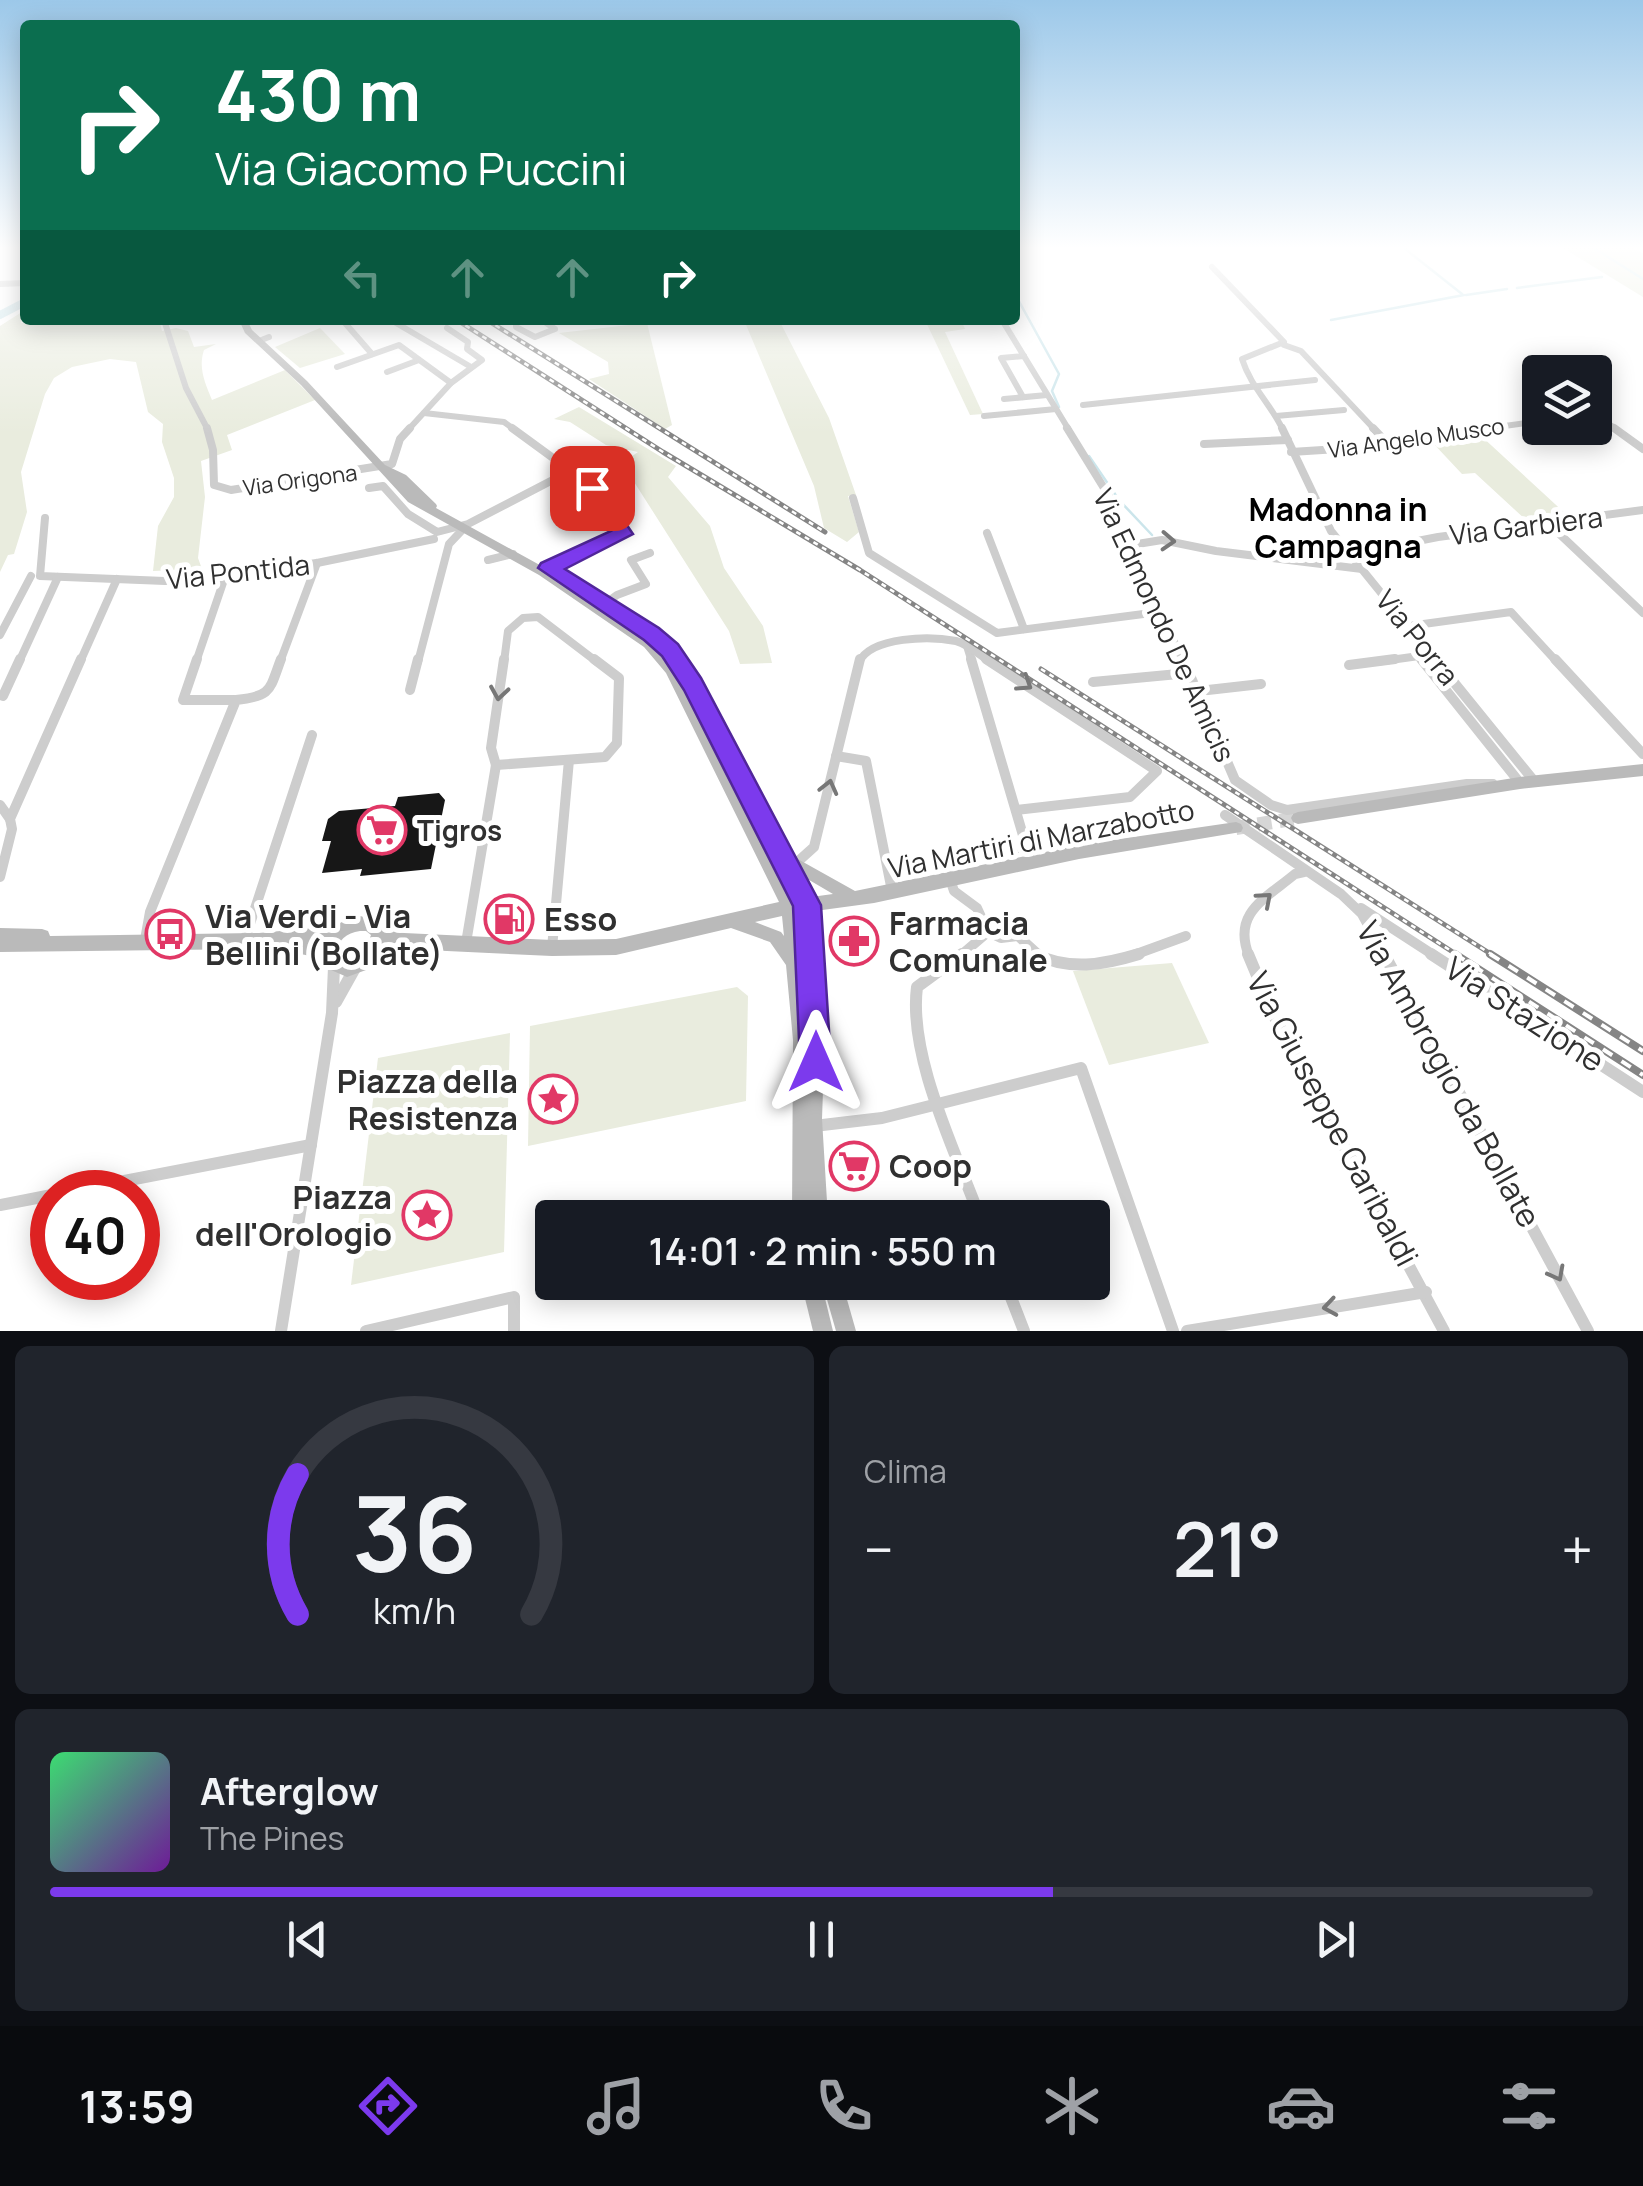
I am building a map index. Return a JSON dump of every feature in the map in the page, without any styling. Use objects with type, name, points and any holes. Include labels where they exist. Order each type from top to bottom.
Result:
[{"type":"street","points":[[1254,310],[1284,345]]},
{"type":"street","name":"Via Origona","points":[[166,325],[178,355],[183,384],[203,412],[216,458],[213,479],[220,489],[383,467]]},
{"type":"street","points":[[248,325],[383,467],[402,477],[430,504],[463,526],[546,570]]},
{"type":"street","points":[[347,325],[372,354]]},
{"type":"street","points":[[400,325],[471,367]]},
{"type":"street","points":[[516,325],[536,337],[555,329],[549,325]]},
{"type":"street","name":"Via Edmondo De Amicis","points":[[1005,325],[1115,506],[1114,520],[1199,691],[1237,783],[1283,809],[1467,784],[1503,786]]},
{"type":"street","points":[[383,467],[392,464],[397,442],[451,383],[482,359],[467,349],[468,342],[447,328]]},
{"type":"street","points":[[337,366],[400,345],[451,383]]},
{"type":"street","points":[[1251,386],[1242,357],[1284,345],[1301,351],[1387,443]]},
{"type":"street","points":[[1023,397],[1001,358],[1024,356]]},
{"type":"street","points":[[387,372],[419,360]]},
{"type":"street","points":[[1083,405],[1315,380]]},
{"type":"street","name":"Via Porra","points":[[1251,386],[1262,394],[1276,416],[1320,513],[1527,782]]},
{"type":"street","points":[[1004,399],[1047,394]]},
{"type":"street","points":[[984,416],[1056,409]]},
{"type":"street","points":[[1276,416],[1344,410]]},
{"type":"street","points":[[424,413],[504,422],[590,485],[623,534],[546,570]]},
{"type":"street","name":"Via Angelo Musco","points":[[1291,452],[1522,424]]},
{"type":"street","points":[[1612,426],[1643,449]]},
{"type":"street","points":[[1204,444],[1288,440]]},
{"type":"street","points":[[369,488],[383,486],[408,514],[438,532],[463,526],[570,471]]},
{"type":"street","points":[[852,498],[870,552],[997,632],[1159,612]]},
{"type":"street","name":"Via Garbiera","points":[[1351,554],[1462,533],[1550,525],[1643,510]]},
{"type":"street","points":[[0,634],[36,576],[45,518]]},
{"type":"street","points":[[1550,525],[1643,613]]},
{"type":"street","points":[[463,526],[546,570],[601,607],[648,644],[671,670],[798,906],[796,968],[806,1125],[816,1200]]},
{"type":"street","points":[[410,690],[449,544],[463,526]]},
{"type":"street","points":[[987,534],[1024,629]]},
{"type":"street","name":"Via Pontida","points":[[36,576],[165,580],[318,562],[434,539]]},
{"type":"street","points":[[1126,546],[1177,540],[1210,550],[1305,558],[1364,570]]},
{"type":"street","points":[[601,607],[646,584],[631,560],[650,552]]},
{"type":"street","points":[[488,560],[513,554]]},
{"type":"street","points":[[226,574],[183,700],[236,700],[262,697],[269,691],[318,562]]},
{"type":"street","points":[[4,696],[58,577]]},
{"type":"street","points":[[10,819],[117,578]]},
{"type":"street","points":[[601,607],[652,634],[681,664],[787,863],[798,906],[817,1033],[802,1200]]},
{"type":"street","points":[[1298,818],[1643,768],[1641,752],[1511,612],[1409,626]]},
{"type":"street","points":[[461,943],[496,765],[490,748],[508,631],[517,621],[531,616],[612,670],[621,683],[615,748],[605,756],[496,765]]},
{"type":"street","points":[[787,863],[814,848],[861,657],[870,648],[946,640],[967,646],[1158,771],[1130,797],[1016,810]]},
{"type":"street","points":[[967,646],[1025,845],[994,854],[990,862],[993,871]]},
{"type":"street","points":[[1348,665],[1419,656],[1527,782]]},
{"type":"street","points":[[1094,682],[1190,673]]},
{"type":"street","points":[[1199,691],[1261,684]]},
{"type":"street","points":[[139,940],[236,700]]},
{"type":"street","points":[[252,942],[312,735]]},
{"type":"street","points":[[836,756],[866,761],[892,892]]},
{"type":"street","points":[[552,948],[570,760]]},
{"type":"street","points":[[0,806],[12,828],[0,876]]},
{"type":"street","name":"Via Martiri di Marzabotto","points":[[461,943],[552,948],[628,945],[727,920],[892,892],[1231,822]]},
{"type":"street","name":"Via Ambrogio da Bollate","points":[[1231,822],[1355,905],[1588,1331]]},
{"type":"street","name":"Via Martiri di Marzabotto","points":[[787,863],[856,898]]},
{"type":"street","name":"Via Giuseppe Garibaldi","points":[[1304,872],[1294,874],[1248,914],[1242,928],[1246,950],[1290,1046],[1444,1331]]},
{"type":"street","points":[[950,879],[954,891],[978,908],[988,932],[1002,938],[1018,936],[1031,954],[1054,962],[1100,964],[1138,957],[1186,936]]},
{"type":"street","name":"Via Stazione","points":[[1355,905],[1643,1092]]},
{"type":"street","points":[[727,920],[775,937],[796,968]]},
{"type":"street","points":[[252,942],[336,933],[361,922],[378,934],[404,941],[461,943]]},
{"type":"street","points":[[974,1200],[940,1102],[912,999],[917,987],[942,976],[958,954],[988,932]]},
{"type":"street","points":[[281,1331],[332,1009],[328,947],[336,933]]},
{"type":"street","points":[[373,954],[378,934]]},
{"type":"street","points":[[0,935],[125,936],[139,940]]},
{"type":"street","points":[[0,944],[252,942],[308,947],[331,964],[356,967]]},
{"type":"street","points":[[332,1009],[356,967],[373,954],[461,943]]},
{"type":"street","points":[[806,1125],[850,1124],[1020,1079],[1082,1068],[1173,1331]]},
{"type":"street","points":[[160,1174],[311,1145]]},
{"type":"street","points":[[0,1206],[30,1200]]},
{"type":"street","points":[[1187,1331],[1426,1292]]},
{"type":"street","points":[[366,1331],[514,1297],[514,1331]]},
{"type":"street","points":[[815,1300],[823,1331]]},
{"type":"street","points":[[837,1300],[846,1331]]},
{"type":"street","points":[[1012,1300],[1024,1331]]},
{"type":"shaded area","points":[[20,313],[20,325],[160,325],[162,331],[176,328],[188,331],[194,347],[216,344],[204,350],[202,363],[212,400],[285,370],[315,400],[227,435],[232,450],[201,461],[205,497],[198,558],[202,569],[153,571],[158,526],[174,497],[174,478],[162,442],[163,424],[148,412],[136,362],[110,359],[72,367],[54,378],[45,394],[21,472],[27,512],[14,554],[8,555],[0,572],[0,326]]},
{"type":"shaded area","points":[[647,325],[672,425],[665,429],[589,379],[609,374],[608,362],[559,333]]},
{"type":"shaded area","points":[[746,325],[782,325],[829,418],[856,495],[848,496],[859,532],[847,542],[824,528],[814,486]]},
{"type":"shaded area","points":[[927,325],[963,325],[965,329],[945,332],[983,414],[970,415]]},
{"type":"shaded area","points":[[320,328],[345,354],[300,368],[275,347]]},
{"type":"shaded area","points":[[579,407],[676,466],[668,477],[710,526],[724,568],[763,626],[772,663],[740,664],[729,631],[622,463],[638,452],[606,445],[570,422],[554,419]]},
{"type":"shaded area","points":[[1479,434],[1568,516],[1527,521],[1475,473],[1462,474],[1431,441]]},
{"type":"shaded area","points":[[1172,963],[1209,1043],[1109,1065],[1073,971]]},
{"type":"shaded area","points":[[737,987],[748,996],[746,1101],[528,1146],[530,1026]]},
{"type":"shaded area","points":[[510,1033],[504,1252],[351,1285],[378,1058]]},
{"type":"building","name":"Tigros","points":[[439,793],[445,800],[431,869],[360,876],[362,869],[322,873],[331,841],[322,841],[328,819],[339,811],[395,806],[398,797]]},
{"type":"waterway","points":[[0,315],[9,310]]},
{"type":"waterway","points":[[1024,310],[1059,374],[1052,391],[1059,407]]},
{"type":"waterway","points":[[1331,320],[1384,310]]},
{"type":"waterway","points":[[1089,456],[1119,500],[1152,535]]},
{"type":"tunnel","points":[[1236,828],[1298,818]]},
{"type":"railway","points":[[465,325],[663,452],[860,570],[1459,956]]},
{"type":"railway","points":[[495,325],[825,532]]},
{"type":"railway","points":[[1041,669],[1494,956]]},
{"type":"railway","points":[[1455,954],[1643,1075]]},
{"type":"railway","points":[[1490,954],[1643,1051]]},
{"type":"place","name":"Tigros","points":[[382,830]]},
{"type":"place","name":"Esso","points":[[509,919]]},
{"type":"place","name":"Via Verdi - Via Bellini (Bollate)","points":[[170,934]]},
{"type":"place","name":"Farmacia Comunale","points":[[854,941]]},
{"type":"place","name":"Piazza della Resistenza","points":[[553,1099]]},
{"type":"place","name":"Coop","points":[[854,1166]]},
{"type":"place","name":"Piazza dell'Orologio","points":[[427,1215]]},
{"type":"district","name":"Madonna in Campagna","points":[[1338,528]]},
{"type":"route","points":[[592,488],[623,534],[548,568],[652,634],[670,650],[692,684],[807,905],[816,1062]]}]
